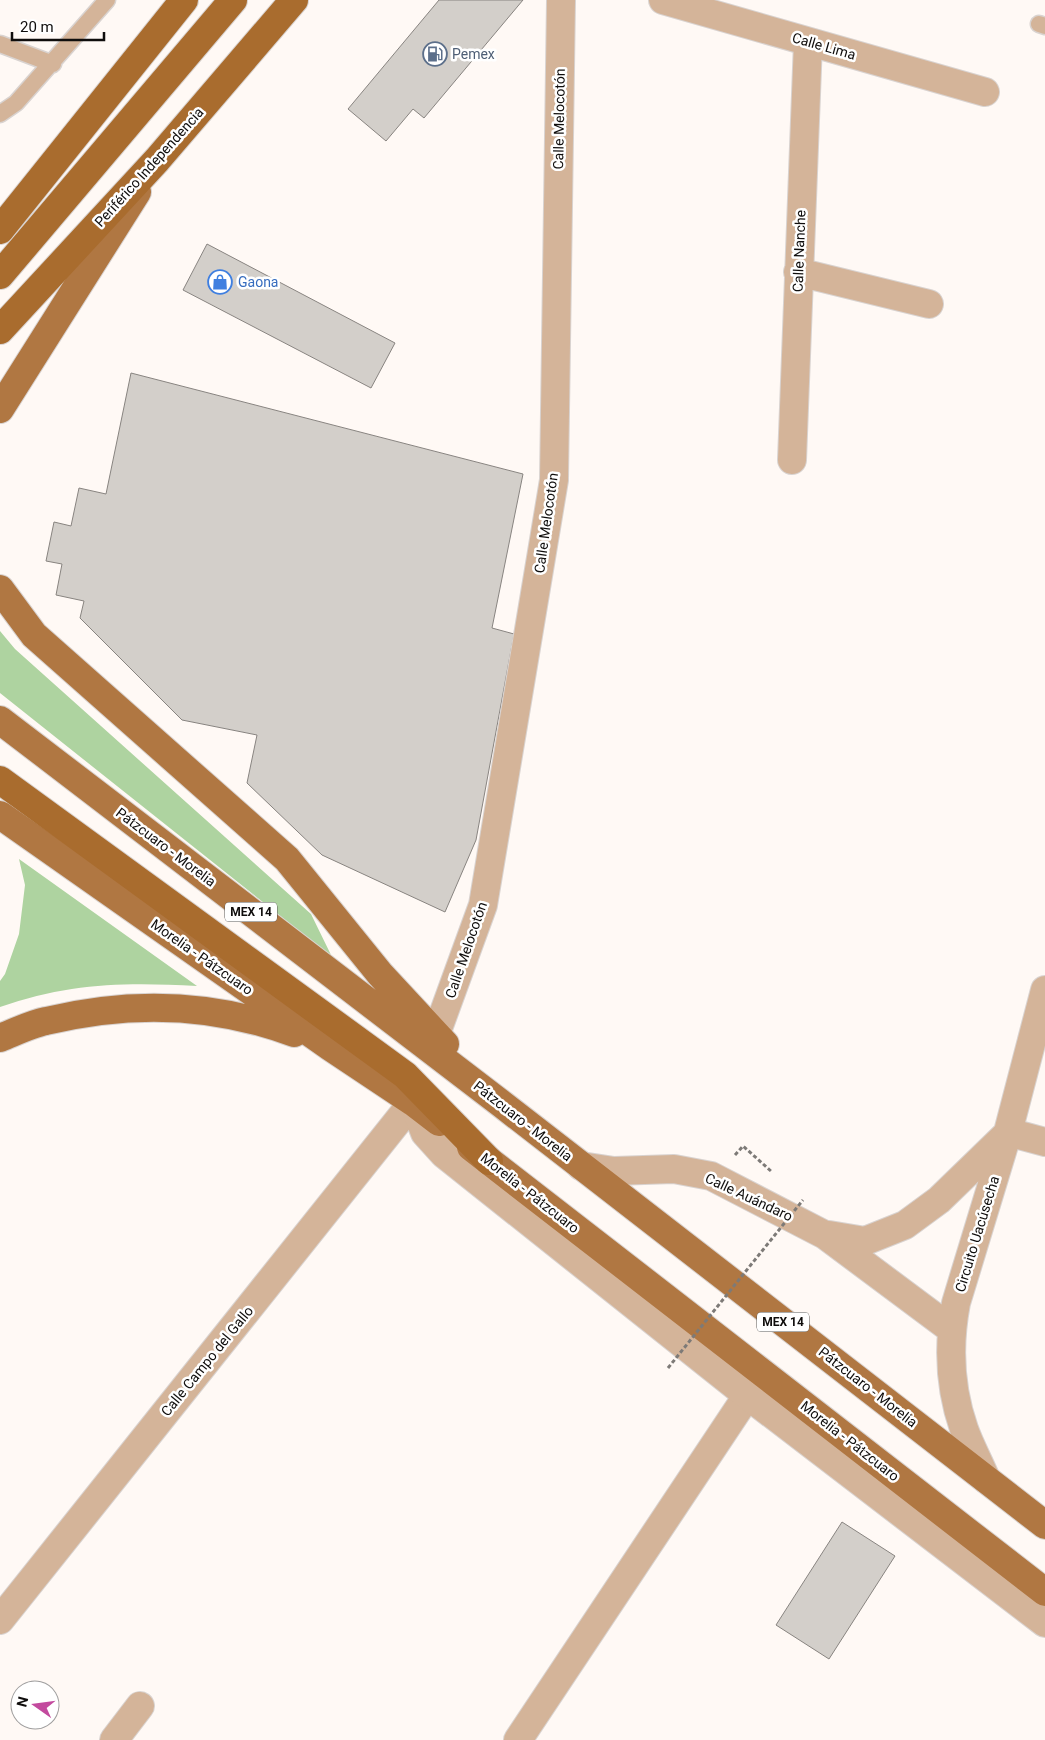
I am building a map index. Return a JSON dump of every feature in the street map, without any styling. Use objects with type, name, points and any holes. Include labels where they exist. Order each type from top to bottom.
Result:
[{"type":"highway","points":[[0,230],[184,0]]},
{"type":"highway","points":[[0,275],[233,0]]},
{"type":"highway","name":"Periférico Independencia","points":[[0,330],[157,160],[294,0]]},
{"type":"highway","points":[[0,780],[405,1075],[489,1162]]},
{"type":"main road","points":[[0,408],[157,160]]},
{"type":"main road","points":[[0,589],[34,634],[287,859],[380,974],[503,1105]]},
{"type":"main road","name":"Pátzcuaro - Morelia","points":[[0,720],[503,1105],[1045,1525]]},
{"type":"main road","name":"Morelia - Pátzcuaro","points":[[0,815],[329,1046],[413,1102],[1045,1592]]},
{"type":"main road","points":[[0,1038],[46,1021],[122,1009],[186,1008],[260,1020],[329,1046]]},
{"type":"street","name":"Calle Lima","points":[[663,0],[985,92]]},
{"type":"street","name":"Calle Melocotón","points":[[436,1034],[483,905],[554,480],[557,2]]},
{"type":"street","name":"Calle Nanche","points":[[792,460],[808,42]]},
{"type":"street","points":[[798,272],[929,304]]},
{"type":"street","name":"Circuito Uacúsecha","points":[[986,1479],[964,1428],[952,1371],[951,1329],[956,1304],[1008,1132],[1045,990]]},
{"type":"street","points":[[413,1102],[425,1134],[444,1154],[747,1395],[1045,1623]]},
{"type":"street","name":"Calle Campo del Gallo","points":[[0,1620],[413,1102]]},
{"type":"street","points":[[1008,1132],[1045,1142]]},
{"type":"street","name":"Calle Auándaro","points":[[825,1235],[865,1240],[905,1225],[939,1200],[1008,1132]]},
{"type":"street","name":"Calle Auándaro","points":[[581,1166],[614,1171],[674,1170],[711,1176],[825,1235],[951,1329]]},
{"type":"street","points":[[518,1740],[762,1373]]},
{"type":"street","points":[[114,1740],[140,1706]]},
{"type":"lane","points":[[0,114],[16,103],[107,0]]},
{"type":"lane","points":[[0,44],[52,64]]},
{"type":"path","points":[[668,1368],[803,1200]]},
{"type":"green space","points":[[0,631],[15,649],[311,914],[332,957],[0,693]]},
{"type":"green space","points":[[19,859],[197,986],[146,984],[97,986],[50,993],[0,1007],[0,981],[5,974],[19,934],[25,885]]},
{"type":"building","name":"Pemex","points":[[439,0],[523,0],[424,118],[413,109],[386,141],[348,109]]},
{"type":"building","points":[[207,244],[395,343],[371,388],[183,290]]},
{"type":"building","points":[[131,373],[523,474],[492,628],[514,634],[476,840],[445,912],[322,855],[247,783],[257,735],[182,720],[80,618],[84,601],[56,595],[62,564],[46,561],[54,522],[71,526],[79,488],[106,494]]},
{"type":"building","points":[[842,1522],[895,1556],[829,1659],[776,1625]]},
{"type":"place","name":"Pemex","points":[[435,54]]},
{"type":"place","name":"Gaona","points":[[220,282]]}]
